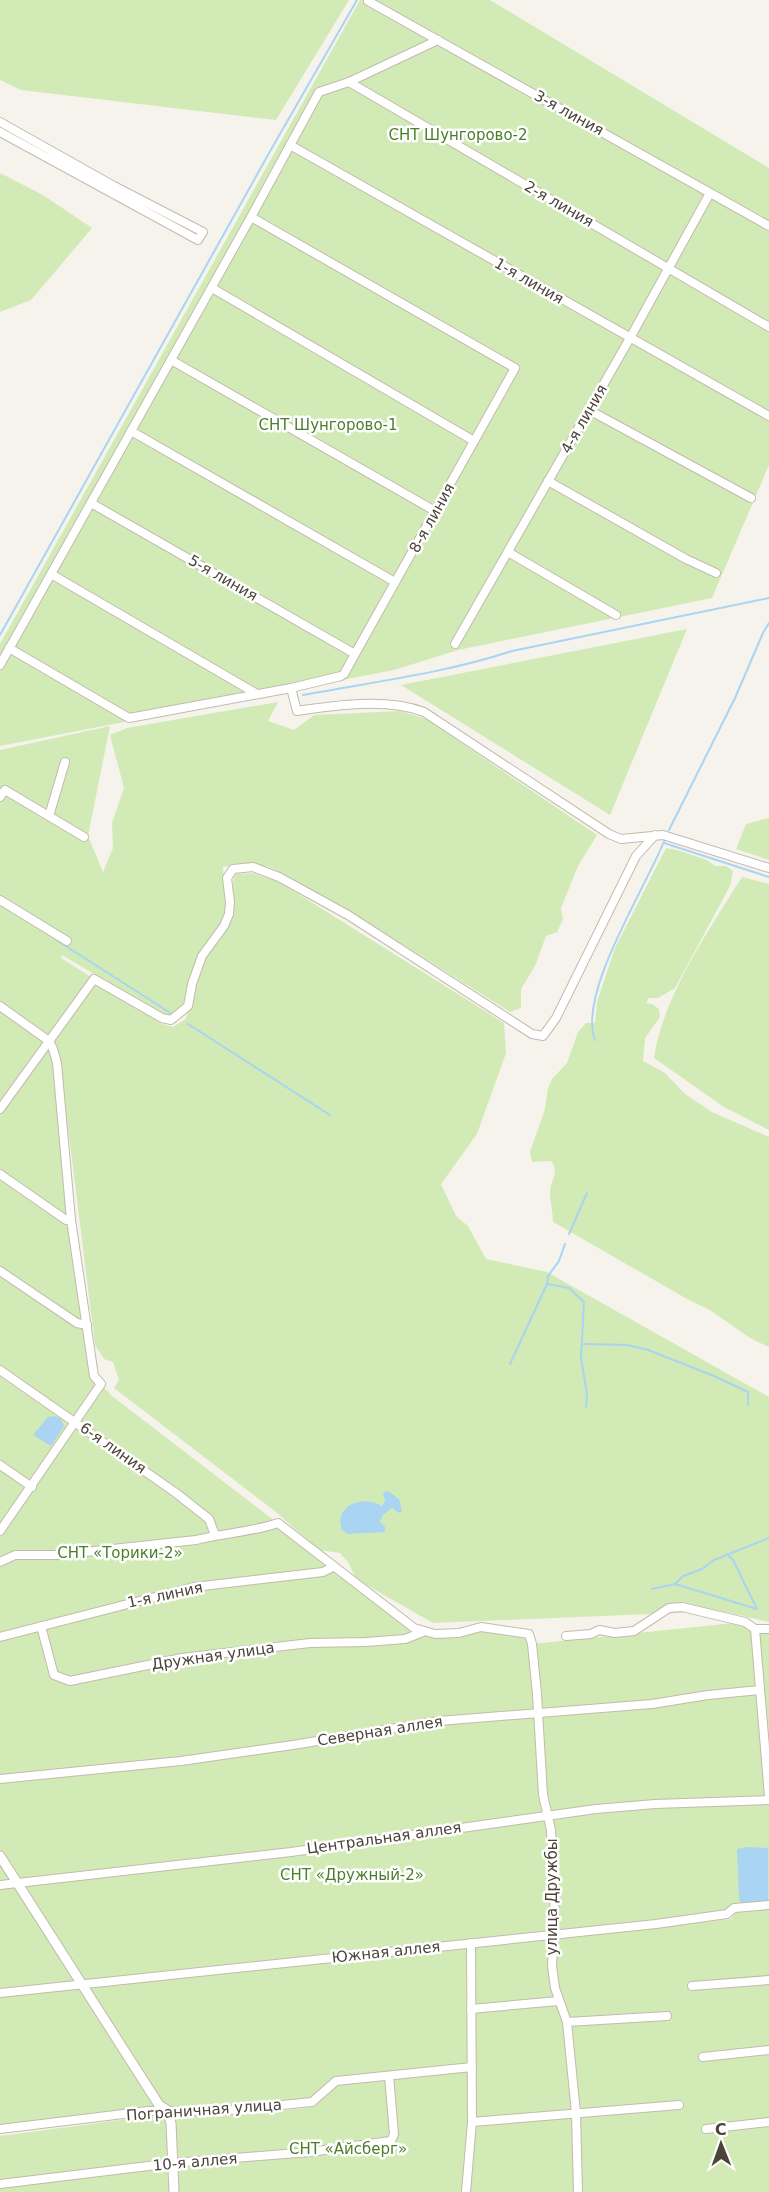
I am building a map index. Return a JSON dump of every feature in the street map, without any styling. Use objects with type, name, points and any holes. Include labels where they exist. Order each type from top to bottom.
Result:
[{"type":"street","name":"3-я линия","points":[[368,1],[769,226]]},
{"type":"street","points":[[0,665],[251,218],[319,92],[349,82],[438,40]]},
{"type":"street","name":"2-я линия","points":[[349,82],[769,327]]},
{"type":"street","points":[[0,122],[203,232],[198,240],[0,132]]},
{"type":"street","name":"1-я линия","points":[[290,145],[769,416]]},
{"type":"street","name":"4-я линия","points":[[455,644],[710,193]]},
{"type":"street","name":"8-я линия","points":[[251,218],[515,368],[348,667],[340,676],[291,688]]},
{"type":"street","points":[[212,288],[474,441]]},
{"type":"street","points":[[171,360],[435,511]]},
{"type":"street","points":[[589,410],[751,498]]},
{"type":"street","points":[[131,431],[395,582]]},
{"type":"street","points":[[549,481],[686,559],[716,573]]},
{"type":"street","name":"5-я линия","points":[[91,503],[356,654]]},
{"type":"street","points":[[508,552],[616,615]]},
{"type":"street","points":[[51,574],[258,694]]},
{"type":"street","points":[[9,648],[129,718],[291,688],[297,711],[327,707],[397,704],[424,711],[609,834],[621,839],[655,835],[675,838],[769,868]]},
{"type":"street","points":[[49,816],[65,762]]},
{"type":"street","points":[[2,794],[49,816],[84,837]]},
{"type":"street","points":[[0,1109],[94,979],[162,1018],[171,1020],[182,1013],[188,1006],[192,984],[202,956],[224,926],[229,914],[227,878],[233,869],[242,867],[266,871],[348,915],[532,1034],[543,1036],[556,1018],[636,856],[655,835]]},
{"type":"street","points":[[0,900],[67,941]]},
{"type":"street","points":[[0,1006],[49,1041],[57,1063],[71,1220],[94,1376],[101,1384],[0,1531]]},
{"type":"street","points":[[0,1174],[66,1220],[71,1220]]},
{"type":"street","points":[[0,1271],[77,1323],[87,1325]]},
{"type":"street","name":"6-я линия","points":[[0,1370],[176,1493],[209,1519],[215,1535]]},
{"type":"street","points":[[0,1465],[32,1487]]},
{"type":"street","points":[[0,1562],[15,1555],[57,1555],[196,1540],[278,1523],[414,1628],[423,1632]]},
{"type":"street","name":"1-я линия","points":[[0,1636],[194,1587],[323,1572],[333,1567]]},
{"type":"street","points":[[566,1636],[591,1634],[599,1630],[615,1633],[634,1631],[669,1608],[682,1607],[745,1622],[755,1629],[769,1629]]},
{"type":"street","name":"Дружная улица","points":[[41,1626],[54,1675],[70,1681],[182,1658],[310,1642],[405,1639],[423,1632]]},
{"type":"street","name":"улица Дружбы","points":[[423,1632],[459,1633],[481,1627],[529,1634],[532,1644],[543,1795],[551,1830],[555,1917],[552,1966],[558,2001],[567,2022],[576,2113],[578,2192]]},
{"type":"street","points":[[755,1629],[766,1733],[769,1798]]},
{"type":"street","name":"Северная аллея","points":[[0,1779],[181,1761],[439,1721],[652,1704],[760,1690]]},
{"type":"street","name":"Центральная аллея","points":[[0,1885],[291,1852],[548,1815],[655,1804],[769,1798]]},
{"type":"street","points":[[0,1856],[159,2106],[167,2110],[171,2123],[174,2192]]},
{"type":"street","name":"Южная аллея","points":[[0,1992],[553,1935],[727,1914],[734,1908],[769,1905]]},
{"type":"street","points":[[466,2192],[472,2122],[471,1943]]},
{"type":"street","points":[[692,1986],[769,1980]]},
{"type":"street","points":[[471,2009],[558,2001]]},
{"type":"street","points":[[567,2022],[667,2016]]},
{"type":"street","points":[[703,2057],[769,2050]]},
{"type":"street","name":"Пограничная улица","points":[[0,2128],[167,2110],[220,2111],[312,2102],[336,2081],[472,2067]]},
{"type":"street","name":"10-я аллея","points":[[0,2184],[173,2163],[310,2152],[391,2141],[394,2134],[389,2076]]},
{"type":"street","points":[[472,2122],[679,2105]]},
{"type":"street","points":[[706,2129],[769,2122]]},
{"type":"green space","points":[[0,0],[349,0],[276,120],[21,90],[0,80]]},
{"type":"green space","points":[[360,0],[490,0],[769,168],[769,465],[712,598],[458,650],[394,670],[0,746],[0,644]]},
{"type":"green space","points":[[0,173],[43,195],[92,228],[31,300],[0,312]]},
{"type":"green space","points":[[687,629],[610,815],[401,685]]},
{"type":"green space","points":[[278,702],[268,721],[294,730],[314,715],[400,711],[426,719],[597,835],[578,866],[561,908],[563,919],[557,932],[546,936],[535,966],[521,989],[521,1008],[510,1012],[353,913],[270,867],[242,864],[223,867],[227,914],[208,945],[186,1005],[171,1018],[163,1017],[62,955],[61,958],[94,979],[49,1042],[53,1049],[65,1162],[94,1376],[112,1396],[414,1628],[435,1634],[481,1627],[529,1634],[532,1644],[734,1623],[769,1633],[769,1905],[734,1908],[727,1914],[672,1922],[679,1925],[731,1919],[737,1911],[769,1908],[769,2192],[0,2192],[0,2136],[158,2115],[166,2111],[0,2129],[0,750],[110,726],[88,836],[103,872],[113,848],[112,823],[124,788],[110,735],[127,728]],"holes":[[[312,2102],[307,2108],[234,2115],[191,2114]]]},
{"type":"green space","points":[[769,818],[769,860],[736,849],[746,824]]},
{"type":"green space","points":[[666,848],[707,860],[715,866],[726,866],[733,871],[730,886],[675,988],[658,998],[649,998],[646,1003],[659,1009],[660,1017],[645,1038],[643,1061],[665,1073],[685,1094],[712,1112],[769,1137],[769,1347],[750,1338],[710,1310],[553,1222],[550,1189],[555,1173],[554,1165],[551,1161],[532,1162],[530,1152],[545,1109],[548,1088],[552,1079],[567,1063],[578,1032],[586,1023],[595,1023],[597,1002],[615,948]]},
{"type":"green space","points":[[253,873],[278,882],[504,1023],[506,1053],[477,1134],[441,1184],[456,1216],[468,1226],[486,1259],[547,1272],[769,1397],[769,1622],[721,1611],[433,1623],[356,1579],[348,1562],[340,1553],[319,1550],[276,1512],[114,1388],[119,1380],[113,1362],[104,1359],[95,1345],[60,1063],[54,1040],[97,983],[162,1024],[173,1027],[186,1019],[194,984],[205,957],[234,915],[233,880],[236,874]],"holes":[[[384,1496],[399,1513],[392,1507],[383,1515],[380,1522],[343,1510],[362,1503],[382,1507]]]},
{"type":"green space","points":[[742,877],[769,884],[769,1130],[724,1107],[654,1058],[659,1035],[677,987],[702,941]]},
{"type":"water","points":[[48,1417],[60,1418],[64,1426],[51,1446],[33,1435]]},
{"type":"water","points":[[388,1491],[399,1499],[402,1511],[399,1513],[392,1508],[383,1515],[380,1522],[385,1527],[385,1532],[347,1534],[342,1530],[340,1521],[346,1508],[352,1504],[367,1501],[382,1506],[385,1501],[383,1493]]},
{"type":"water","points":[[768,1848],[768,1902],[742,1904],[739,1899],[737,1849]]},
{"type":"waterway","points":[[0,635],[357,0]]},
{"type":"waterway","points":[[303,695],[435,671],[512,651],[769,598]]},
{"type":"waterway","points":[[669,830],[735,698],[769,623]]},
{"type":"waterway","points":[[595,1040],[592,1020],[604,968],[665,839]]},
{"type":"waterway","points":[[664,843],[769,877]]},
{"type":"waterway","points":[[58,941],[172,1014]]},
{"type":"waterway","points":[[188,1024],[330,1115]]},
{"type":"waterway","points":[[569,1234],[587,1193]]},
{"type":"waterway","points":[[510,1364],[547,1284],[548,1276],[559,1261],[565,1244]]},
{"type":"waterway","points":[[547,1284],[569,1288],[584,1302],[581,1357],[587,1395],[586,1407]]},
{"type":"waterway","points":[[582,1344],[628,1345],[648,1350],[748,1392],[748,1405]]},
{"type":"waterway","points":[[652,1589],[675,1584],[683,1576],[702,1569],[714,1560],[769,1538]]},
{"type":"waterway","points":[[675,1584],[757,1609],[733,1560],[727,1554]]},
{"type":"park label","name":"СНТ Шунгорово-2","points":[[458,135]]},
{"type":"park label","name":"СНТ Шунгорово-1","points":[[328,425]]},
{"type":"park label","name":"СНТ «Торики-2»","points":[[120,1553]]},
{"type":"park label","name":"СНТ «Дружный-2»","points":[[352,1875]]},
{"type":"park label","name":"СНТ «Айсберг»","points":[[348,2149]]}]
